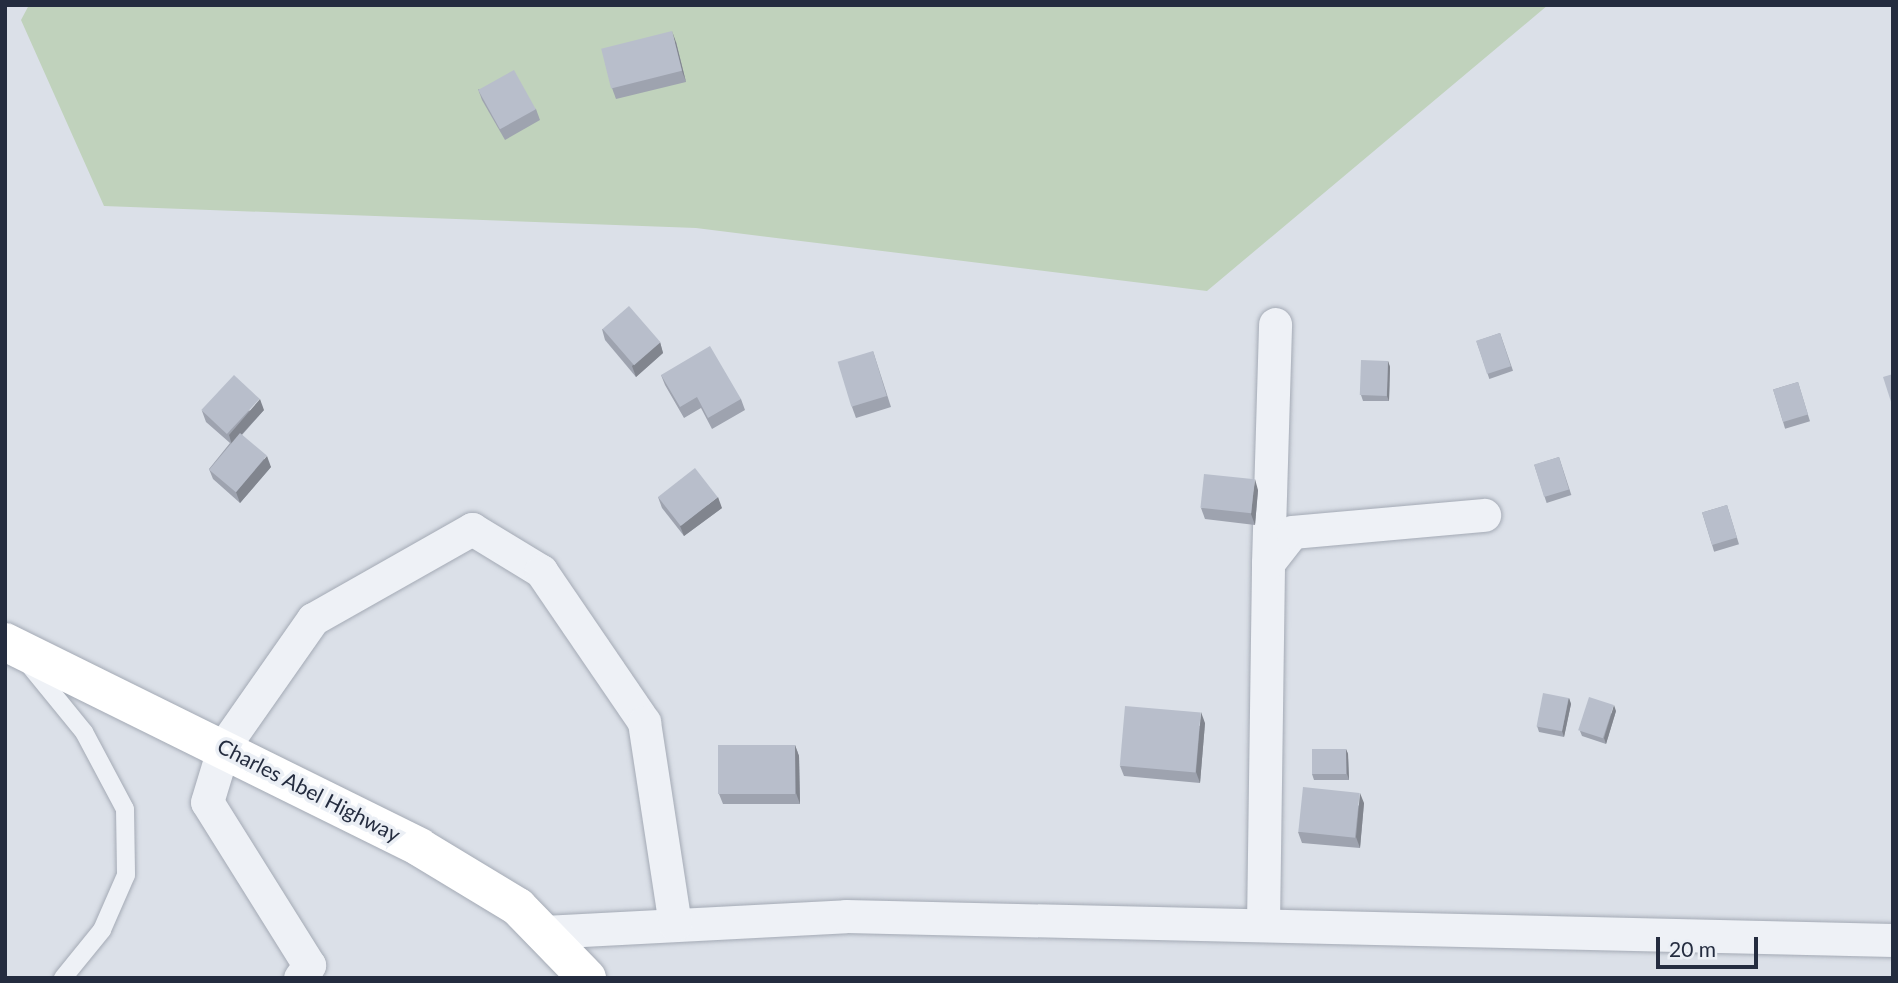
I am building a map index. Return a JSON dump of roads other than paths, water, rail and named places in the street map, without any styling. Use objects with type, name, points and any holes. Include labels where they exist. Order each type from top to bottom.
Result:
[{"type":"main road","name":"Charles Abel Highway","points":[[11,645],[224,746],[419,847],[518,907],[587,978]]},
{"type":"street","points":[[1263,926],[1268,562],[1275,324]]},
{"type":"street","points":[[1268,562],[1292,532],[1484,515]]},
{"type":"street","points":[[309,973],[207,802],[224,746],[313,619],[472,529],[541,571],[644,722],[675,925]]},
{"type":"street","points":[[544,932],[846,916],[1893,940]]},
{"type":"lane","points":[[11,645],[84,732],[125,809],[126,875],[102,930],[63,978]]}]
